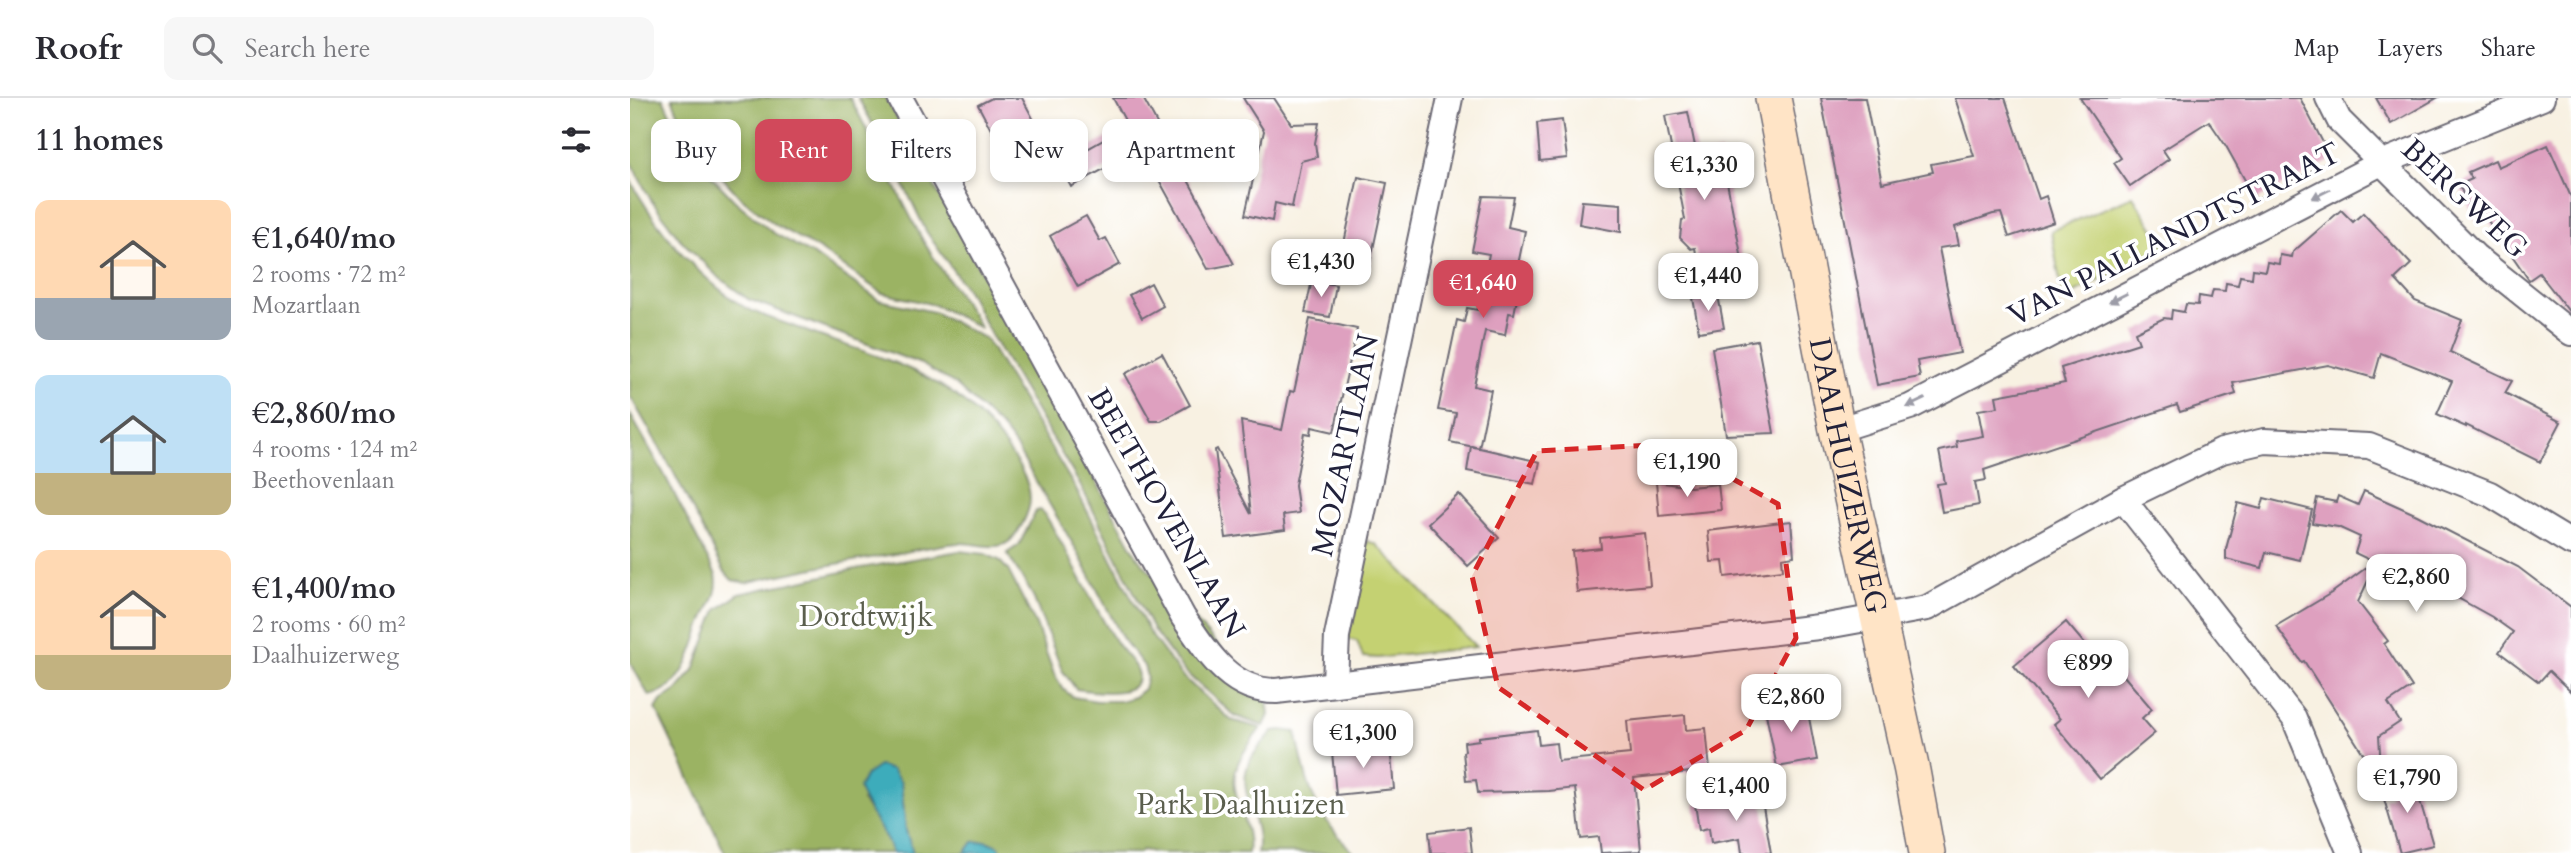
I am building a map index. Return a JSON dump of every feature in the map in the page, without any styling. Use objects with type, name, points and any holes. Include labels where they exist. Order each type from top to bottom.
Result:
[{"type":"main road","name":"DAALHUIZERWEG","points":[[1773,98],[1837,430],[1927,853]]},
{"type":"street","name":"BEETHOVENLAAN","points":[[900,98],[1178,606],[1206,651],[1237,681],[1250,687],[1276,691],[1827,626],[1927,608],[2123,499],[2222,450],[2264,441],[2369,446],[2490,494],[2571,543]]},
{"type":"street","name":"MOZARTLAAN","points":[[1335,682],[1337,636],[1450,98]]},
{"type":"street","name":"BERGWEG","points":[[2328,98],[2339,120],[2474,256],[2571,333]]},
{"type":"street","name":"VAN PALLANDTSTRAAT","points":[[1837,430],[1910,407],[2381,163],[2542,98]]},
{"type":"street","points":[[2123,499],[2294,718],[2350,853]]},
{"type":"highlighted area","points":[[1670,444],[1778,504],[1796,638],[1746,730],[1644,790],[1498,687],[1472,576],[1537,451]]},
{"type":"green space","name":"Dordtwijk","points":[[630,98],[663,98],[672,119],[651,119],[651,182],[717,182],[772,232],[815,256],[879,300],[934,312],[986,339],[1077,491],[1149,632],[1181,675],[1231,720],[1261,728],[1242,756],[1235,776],[1237,797],[1249,842],[1248,853],[1159,853],[1142,850],[1139,853],[1001,853],[999,846],[973,842],[965,853],[913,853],[906,831],[901,783],[862,801],[880,826],[892,853],[725,853],[656,709],[694,670],[717,610],[739,594],[861,568],[959,551],[985,554],[999,560],[1008,570],[1036,625],[1054,674],[1064,690],[1073,697],[1120,701],[1134,697],[1144,689],[1147,677],[1144,666],[1123,639],[1077,551],[1003,429],[955,384],[921,364],[748,299],[717,276],[680,239],[651,200],[630,161]]},
{"type":"green space","points":[[672,98],[850,98],[866,129],[866,182],[893,182],[926,245],[980,328],[935,305],[882,293],[820,250],[776,225],[739,196],[727,182],[741,182],[741,119],[681,119]]},
{"type":"green space","points":[[858,98],[886,98],[898,119],[870,119]]},
{"type":"green space","points":[[630,180],[652,216],[692,265],[741,305],[906,368],[957,397],[981,417],[1012,456],[1027,484],[1030,499],[1028,511],[1014,537],[1000,546],[950,544],[745,583],[732,580],[724,571],[673,471],[630,396]]},
{"type":"green space","points":[[902,182],[932,182],[1138,558],[1267,699],[1269,715],[1264,726],[1235,716],[1185,672],[1153,630],[1082,488],[970,295],[926,231]]},
{"type":"green space","points":[[2133,196],[2165,247],[2063,299],[2051,231]]},
{"type":"green space","points":[[630,414],[664,474],[716,575],[717,582],[685,667],[671,685],[649,696],[630,662]]},
{"type":"green space","points":[[1040,510],[1115,641],[1137,671],[1137,682],[1133,687],[1109,692],[1076,689],[1062,670],[1032,594],[1007,553],[1019,545],[1036,511]]},
{"type":"green space","points":[[1367,541],[1376,544],[1476,647],[1378,658],[1363,657],[1357,641],[1348,639]]},
{"type":"green space","points":[[1273,731],[1296,732],[1304,769],[1320,811],[1354,853],[1257,853],[1257,832],[1246,792],[1246,772],[1261,745]]},
{"type":"water","points":[[879,766],[892,770],[901,783],[906,831],[913,853],[892,853],[862,796],[859,788],[866,775]]},
{"type":"water","points":[[986,841],[999,846],[1001,853],[965,853],[973,842]]},
{"type":"building","points":[[992,98],[1022,98],[1033,119],[990,119],[990,128],[978,105]]},
{"type":"building","points":[[1113,98],[1143,98],[1155,119],[1124,119]]},
{"type":"building","points":[[1243,98],[1274,98],[1291,124],[1319,123],[1315,143],[1317,157],[1301,161],[1292,207],[1275,203],[1272,221],[1245,215],[1252,182],[1259,182],[1259,153],[1264,131],[1259,119]]},
{"type":"building","points":[[1821,98],[1865,98],[1882,183],[1933,172],[1931,164],[1974,156],[1955,98],[2005,98],[2039,199],[2046,196],[2054,222],[2009,237],[2001,213],[1993,214],[1955,227],[1959,245],[1939,248],[1960,353],[1917,361],[1920,377],[1877,385]]},
{"type":"building","points":[[2080,98],[2300,98],[2332,160],[2256,200],[2209,121],[2163,150],[2169,159],[2130,186],[2114,163],[2121,158]]},
{"type":"building","points":[[2376,98],[2437,98],[2391,124]]},
{"type":"building","points":[[1688,112],[1697,156],[1721,151],[1744,270],[1701,278],[1695,248],[1691,249],[1680,238],[1682,220],[1685,219],[1665,116]]},
{"type":"building","points":[[1562,120],[1567,158],[1540,161],[1537,123]]},
{"type":"building","points":[[1102,141],[1102,170],[1088,178],[1088,149]]},
{"type":"building","points":[[2548,145],[2571,197],[2571,314],[2539,273],[2529,280],[2484,215],[2475,220],[2459,185],[2472,179],[2468,172],[2495,160],[2498,167]]},
{"type":"building","points":[[1358,177],[1387,183],[1368,273],[1339,267]]},
{"type":"building","points":[[1160,182],[1189,182],[1234,264],[1208,269]]},
{"type":"building","points":[[1483,196],[1514,197],[1508,227],[1525,231],[1515,279],[1521,280],[1514,314],[1509,313],[1505,335],[1485,331],[1474,386],[1491,390],[1479,448],[1450,442],[1456,413],[1438,410],[1457,320],[1464,322],[1467,308],[1478,310],[1489,254],[1472,251]]},
{"type":"building","points":[[1582,201],[1621,204],[1621,232],[1579,224]]},
{"type":"building","points":[[2341,210],[2353,222],[2363,213],[2411,264],[2395,279],[2415,301],[2462,320],[2450,352],[2512,381],[2505,393],[2561,422],[2540,462],[2466,425],[2437,414],[2452,381],[2381,353],[2374,378],[2328,365],[2233,383],[2236,394],[2180,412],[2177,405],[1984,470],[1986,480],[1975,482],[1979,505],[1942,512],[1937,484],[1945,483],[1939,451],[1957,447],[1956,441],[1983,436],[1978,410],[1998,407],[1996,396],[2065,383],[2061,368],[2139,343],[2135,332],[2164,318],[2171,319],[2172,310],[2184,312],[2186,304],[2198,305],[2199,296],[2211,298],[2213,290],[2225,291],[2226,283],[2238,285],[2240,276],[2252,278],[2253,269],[2265,271],[2267,262],[2279,264],[2280,255],[2292,257],[2293,252]]},
{"type":"building","points":[[1086,216],[1100,241],[1106,238],[1120,264],[1078,287],[1050,236]]},
{"type":"building","points":[[1312,280],[1336,285],[1330,317],[1305,313]]},
{"type":"building","points":[[1151,283],[1163,306],[1142,318],[1129,295]]},
{"type":"building","points":[[1718,295],[1724,328],[1699,332],[1693,298]]},
{"type":"building","points":[[1310,319],[1357,329],[1334,432],[1312,427],[1311,434],[1305,433],[1295,485],[1299,513],[1283,515],[1285,530],[1226,538],[1215,450],[1217,449],[1251,514],[1241,421],[1282,430],[1290,391],[1294,392]]},
{"type":"building","points":[[1757,340],[1774,433],[1726,435],[1712,348]]},
{"type":"building","points":[[1162,353],[1190,405],[1161,421],[1151,421],[1125,374]]},
{"type":"building","points":[[1471,446],[1540,462],[1535,484],[1467,471]]},
{"type":"building","points":[[1656,482],[1691,487],[1718,484],[1721,510],[1659,516]]},
{"type":"building","points":[[2364,491],[2518,567],[2571,607],[2571,692],[2549,671],[2539,682],[2499,652],[2513,632],[2492,617],[2380,555],[2358,602],[2388,641],[2384,644],[2412,687],[2388,703],[2400,722],[2379,736],[2382,783],[2304,661],[2302,662],[2276,626],[2333,592],[2374,562],[2355,553],[2360,537],[2338,527],[2312,523],[2317,498],[2336,502],[2338,496],[2358,505]]},
{"type":"building","points":[[1459,494],[1499,538],[1468,566],[1428,523]]},
{"type":"building","points":[[2264,498],[2312,510],[2300,560],[2266,552],[2262,568],[2226,559],[2238,503],[2261,509]]},
{"type":"building","points":[[1791,521],[1794,556],[1782,558],[1783,570],[1725,577],[1723,561],[1711,562],[1708,531]]},
{"type":"building","points":[[1645,533],[1650,585],[1577,592],[1572,551],[1601,548],[1600,538]]},
{"type":"building","points":[[2066,622],[2106,669],[2113,663],[2152,709],[2142,718],[2155,733],[2100,779],[2054,724],[2060,719],[2014,666]]},
{"type":"building","points":[[1806,702],[1817,760],[1777,767],[1765,709]]},
{"type":"building","points":[[1685,715],[1686,730],[1706,728],[1710,770],[1634,778],[1641,851],[1601,853],[1599,837],[1581,839],[1575,788],[1478,793],[1476,780],[1466,781],[1464,742],[1479,740],[1479,737],[1537,730],[1539,745],[1556,743],[1558,761],[1630,754],[1627,721]]},
{"type":"building","points":[[1390,746],[1394,789],[1336,795],[1332,752]]},
{"type":"building","points":[[2412,774],[2433,845],[2400,853],[2384,799],[2391,796],[2387,782]]},
{"type":"building","points":[[1761,795],[1771,853],[1742,853],[1740,838],[1711,843],[1709,828],[1699,830],[1695,804]]},
{"type":"building","points":[[1469,827],[1472,853],[1431,853],[1429,832]]},
{"type":"park label","name":"Park Daalhuizen","points":[[1241,804]]}]
